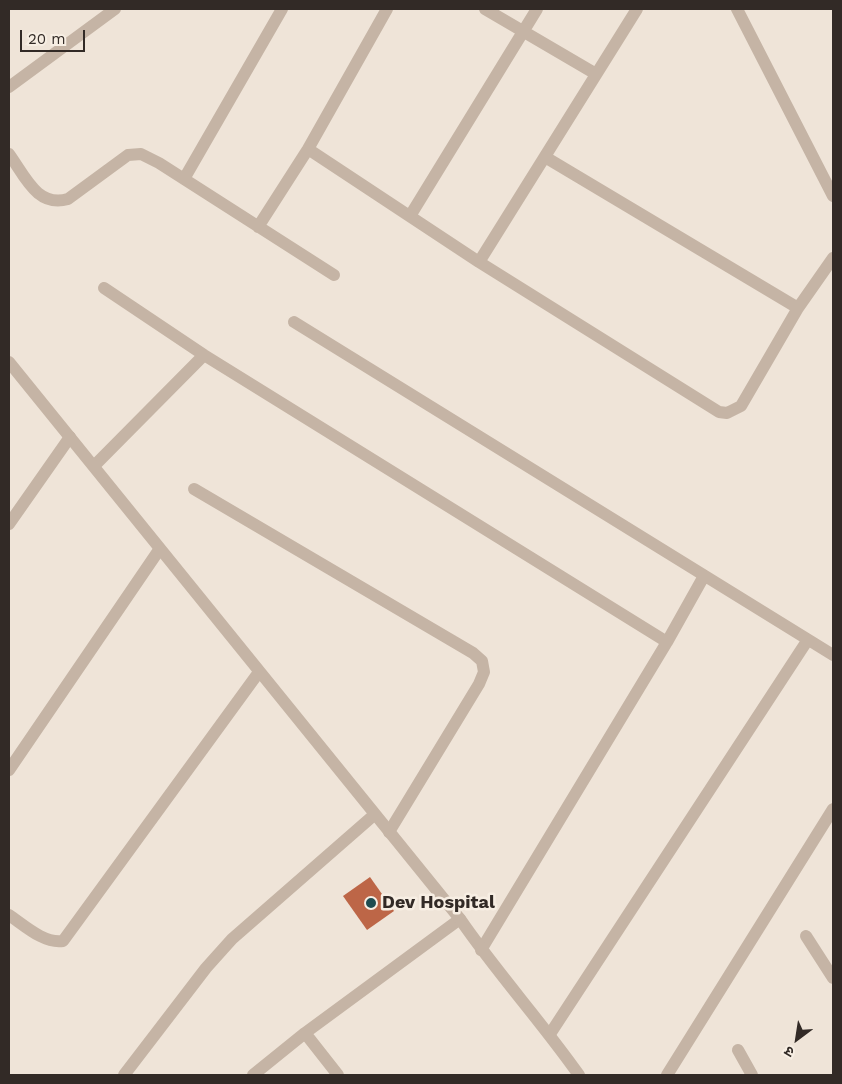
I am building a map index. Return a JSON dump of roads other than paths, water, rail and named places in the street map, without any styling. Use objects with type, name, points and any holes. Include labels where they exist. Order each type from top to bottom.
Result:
[{"type":"street","points":[[9,87],[115,9]]},
{"type":"street","points":[[184,179],[282,9]]},
{"type":"street","points":[[258,226],[308,149],[387,9]]},
{"type":"street","points":[[485,9],[596,74]]},
{"type":"street","points":[[410,216],[537,9]]},
{"type":"street","points":[[479,262],[637,9]]},
{"type":"street","points":[[737,9],[833,196]]},
{"type":"street","points":[[308,149],[479,262],[719,412],[727,413],[741,406],[798,308],[833,258]]},
{"type":"street","points":[[9,154],[38,194],[47,200],[57,202],[68,199],[128,155],[141,154],[184,179],[334,275]]},
{"type":"street","points":[[544,157],[798,308]]},
{"type":"street","points":[[104,288],[204,355],[667,642]]},
{"type":"street","points":[[294,322],[807,641],[833,655]]},
{"type":"street","points":[[94,466],[204,355]]},
{"type":"street","points":[[9,362],[94,466],[159,550],[460,919],[481,950],[550,1034],[578,1075]]},
{"type":"street","points":[[9,524],[70,437]]},
{"type":"street","points":[[194,489],[473,653],[482,661],[484,672],[479,684],[389,832]]},
{"type":"street","points":[[9,770],[159,550]]},
{"type":"street","points":[[481,950],[667,642],[704,576]]},
{"type":"street","points":[[550,1034],[807,641]]},
{"type":"street","points":[[9,915],[47,939],[56,942],[63,941],[259,672]]},
{"type":"street","points":[[667,1075],[833,811]]},
{"type":"street","points":[[124,1075],[206,968],[232,940],[374,815]]},
{"type":"street","points":[[253,1075],[305,1033],[460,919]]},
{"type":"street","points":[[806,936],[833,978]]},
{"type":"street","points":[[305,1033],[338,1075]]},
{"type":"street","points":[[738,1050],[752,1075]]},
{"type":"place","name":"Dev Hospital","points":[[371,903]]}]
